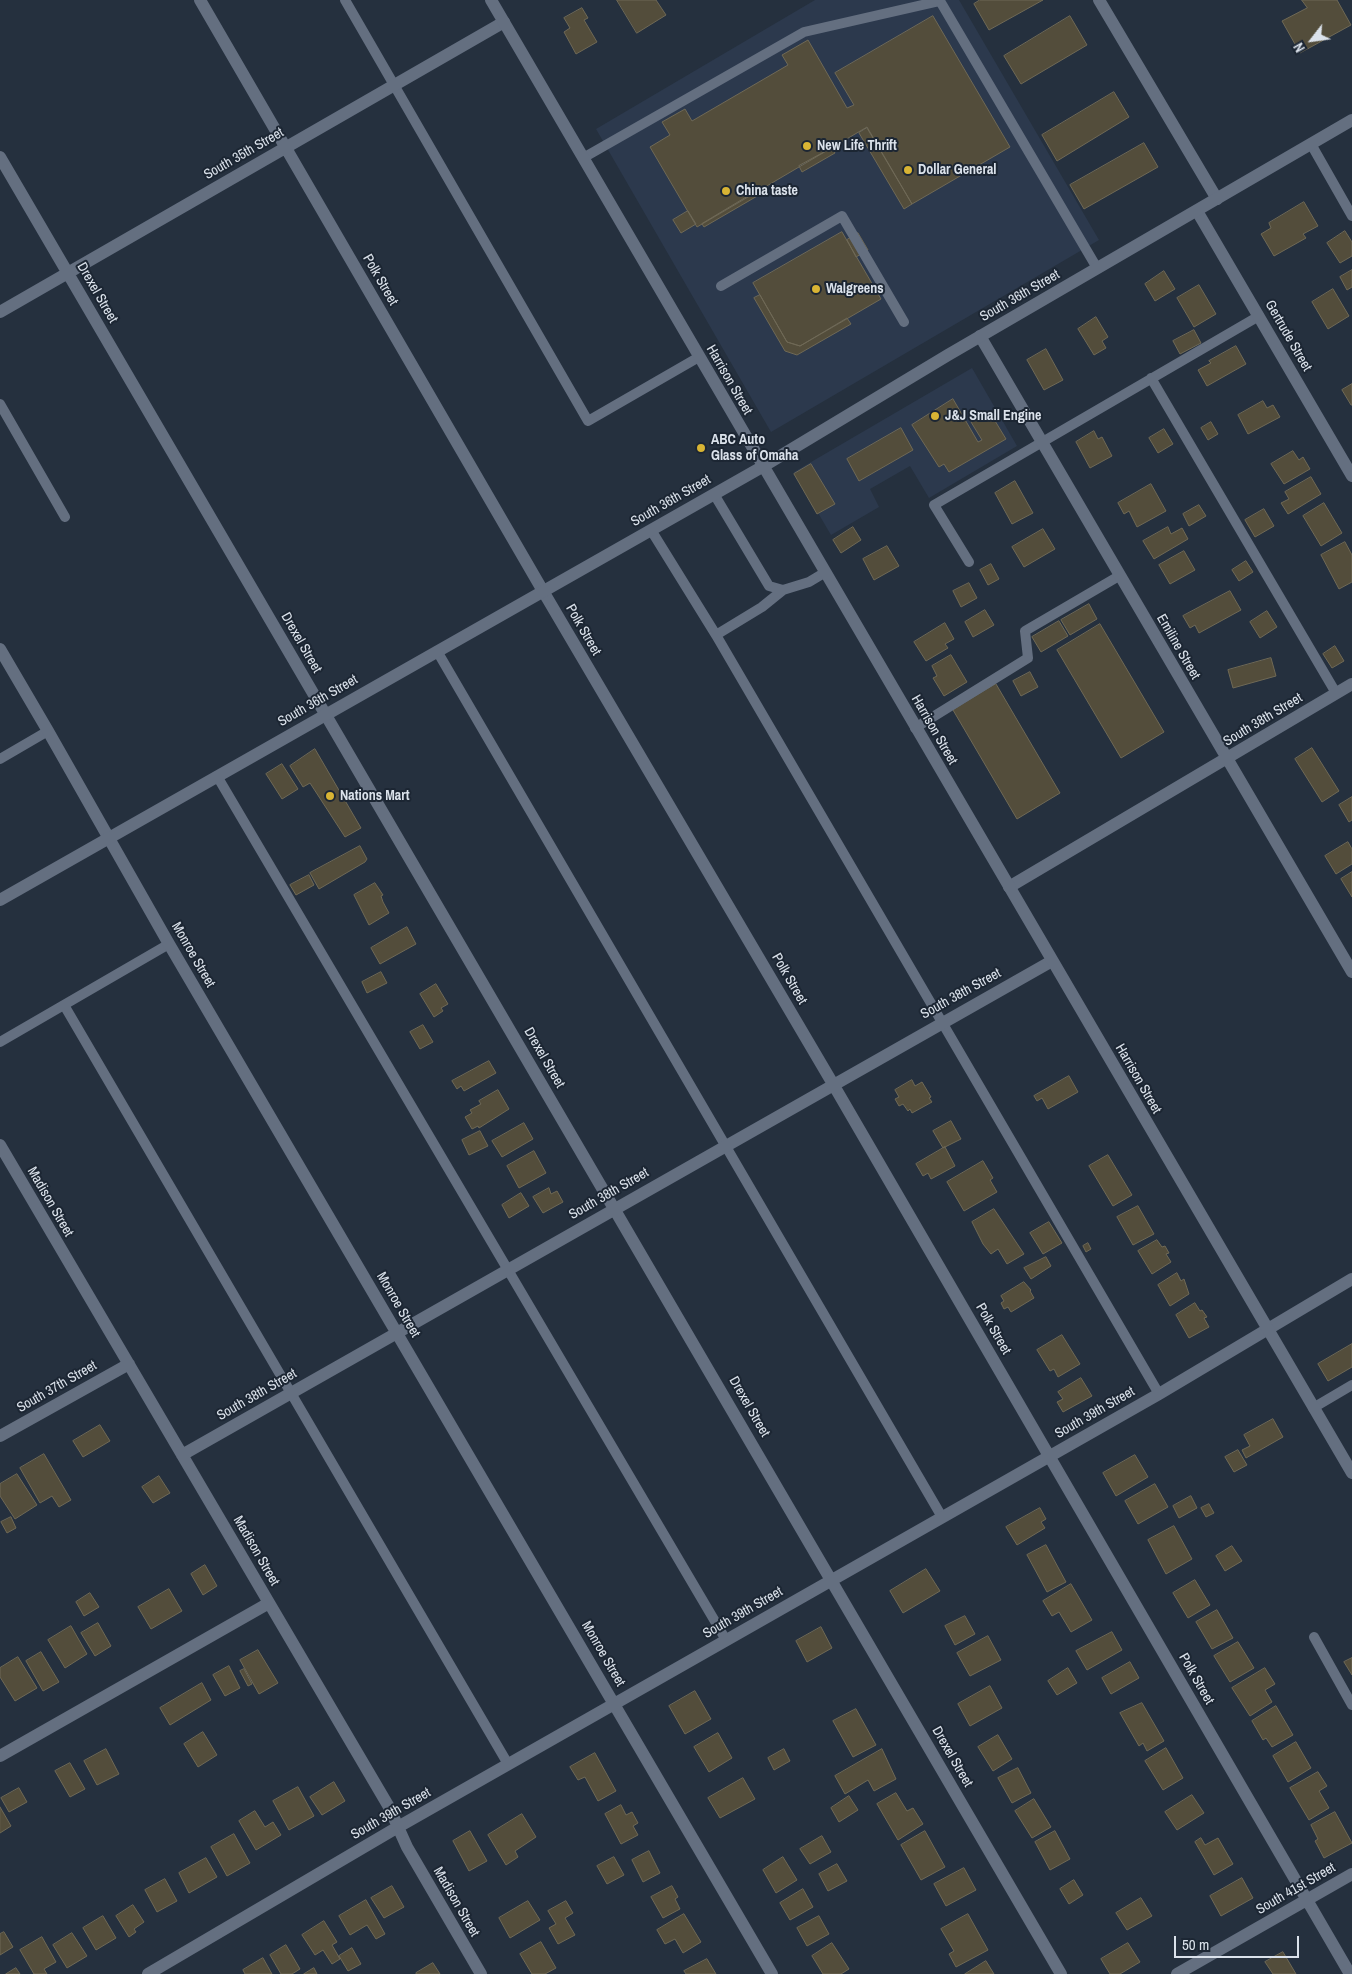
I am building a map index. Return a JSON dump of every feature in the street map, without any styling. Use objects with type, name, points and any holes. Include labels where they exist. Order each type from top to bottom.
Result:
[{"type":"street","name":"Polk Street","points":[[200,0],[543,591],[1050,1456],[1350,1974]]},
{"type":"street","name":"Harrison Street","points":[[491,0],[824,573],[1352,1473]]},
{"type":"street","points":[[1099,0],[1217,199]]},
{"type":"street","name":"South 35th Street","points":[[0,312],[504,22]]},
{"type":"street","name":"South 36th Street","points":[[0,900],[652,530],[980,336],[1352,120]]},
{"type":"street","name":"Drexel Street","points":[[0,156],[1061,1974]]},
{"type":"street","name":"Gertrude Street","points":[[1197,211],[1352,476]]},
{"type":"street","name":"Emiline Street","points":[[980,336],[1352,972]]},
{"type":"street","name":"Monroe Street","points":[[0,650],[169,944],[772,1974]]},
{"type":"street","name":"South 38th Street","points":[[1009,887],[1352,684]]},
{"type":"street","name":"South 38th Street","points":[[182,1455],[1052,961]]},
{"type":"street","name":"Madison Street","points":[[0,1145],[5,1166],[129,1364],[389,1807],[407,1847],[481,1974]]},
{"type":"street","name":"South 39th Street","points":[[148,1974],[398,1826],[1159,1394],[1352,1279]]},
{"type":"street","name":"South 37th Street","points":[[0,1436],[129,1364]]},
{"type":"street","points":[[0,1756],[269,1603]]},
{"type":"street","name":"South 41st Street","points":[[1177,1974],[1352,1874]]},
{"type":"lane","points":[[345,0],[588,421],[699,358]]},
{"type":"lane","points":[[583,158],[804,32],[940,0],[1097,268]]},
{"type":"lane","points":[[1311,144],[1352,216]]},
{"type":"lane","points":[[721,286],[842,216],[904,322]]},
{"type":"lane","points":[[969,562],[934,505],[1259,316]]},
{"type":"lane","points":[[1152,378],[1336,694]]},
{"type":"lane","points":[[0,404],[65,518]]},
{"type":"lane","points":[[714,494],[768,586],[783,590]]},
{"type":"lane","points":[[652,530],[716,635],[1159,1394]]},
{"type":"lane","points":[[716,635],[762,607],[783,590],[808,582],[824,573]]},
{"type":"lane","points":[[915,728],[1028,658],[1024,630],[1120,576]]},
{"type":"lane","points":[[437,651],[942,1517]]},
{"type":"lane","points":[[0,759],[48,731]]},
{"type":"lane","points":[[217,776],[726,1640]]},
{"type":"lane","points":[[0,1042],[169,944]]},
{"type":"lane","points":[[64,1005],[508,1764]]},
{"type":"lane","points":[[1313,1408],[1352,1385]]},
{"type":"lane","points":[[1314,1637],[1352,1705]]},
{"type":"shaded area","points":[[815,0],[959,0],[1099,240],[771,432],[596,129]]},
{"type":"shaded area","points":[[972,368],[1017,446],[929,498],[910,466],[870,489],[879,507],[831,535],[794,472]]},
{"type":"building","points":[[617,0],[656,0],[666,15],[637,33]]},
{"type":"building","points":[[980,0],[1043,0],[989,30],[974,4]]},
{"type":"building","points":[[1302,0],[1337,0],[1351,25],[1300,53],[1282,21],[1307,8]]},
{"type":"building","points":[[582,8],[588,18],[584,20],[597,42],[576,54],[564,32],[570,28],[564,18]]},
{"type":"building","points":[[933,16],[1010,147],[912,204],[867,127],[697,227],[650,147],[670,135],[662,122],[685,109],[692,121],[788,65],[782,55],[808,40],[847,108],[854,105],[835,73]]},
{"type":"building","points":[[1070,16],[1087,45],[1021,84],[1004,56]]},
{"type":"building","points":[[1114,92],[1129,117],[1057,161],[1042,135]]},
{"type":"building","points":[[867,128],[912,204],[904,209],[859,133]]},
{"type":"building","points":[[1144,143],[1158,167],[1084,209],[1070,185]]},
{"type":"building","points":[[832,148],[835,153],[802,172],[799,166]]},
{"type":"building","points":[[757,191],[759,195],[704,227],[702,224]]},
{"type":"building","points":[[1304,202],[1318,226],[1303,234],[1306,238],[1274,256],[1261,234],[1271,228],[1269,223]]},
{"type":"building","points":[[688,211],[696,224],[681,233],[673,220]]},
{"type":"building","points":[[1345,231],[1352,242],[1352,256],[1340,263],[1327,243]]},
{"type":"building","name":"Walgreens","points":[[842,232],[881,299],[800,346],[787,342],[753,283]]},
{"type":"building","points":[[858,233],[868,250],[856,257],[847,240]]},
{"type":"building","points":[[1352,270],[1352,287],[1347,290],[1340,277]]},
{"type":"building","points":[[1164,271],[1175,289],[1155,301],[1145,284]]},
{"type":"building","points":[[1199,285],[1216,314],[1194,327],[1177,298]]},
{"type":"building","points":[[1333,289],[1349,316],[1328,329],[1312,302]]},
{"type":"building","points":[[760,295],[787,342],[800,346],[847,318],[851,324],[797,355],[785,351],[754,298]]},
{"type":"building","points":[[1096,317],[1108,337],[1102,341],[1106,348],[1094,355],[1078,329]]},
{"type":"building","points":[[1194,330],[1201,343],[1180,354],[1173,341]]},
{"type":"building","points":[[1236,346],[1246,364],[1207,386],[1198,370],[1211,363],[1209,361]]},
{"type":"building","points":[[1046,349],[1063,380],[1044,390],[1027,360]]},
{"type":"building","points":[[1352,384],[1352,405],[1351,405],[1342,390]]},
{"type":"building","points":[[953,399],[978,442],[982,440],[971,422],[989,411],[1006,439],[949,472],[944,464],[939,467],[912,425]]},
{"type":"building","points":[[1263,401],[1267,408],[1273,405],[1280,417],[1248,434],[1238,415]]},
{"type":"building","points":[[1211,422],[1218,434],[1208,440],[1201,428]]},
{"type":"building","points":[[901,428],[913,450],[859,481],[847,459]]},
{"type":"building","points":[[1164,429],[1173,444],[1158,453],[1149,438]]},
{"type":"building","points":[[1094,431],[1098,439],[1102,437],[1112,456],[1090,468],[1076,442]]},
{"type":"building","points":[[1293,451],[1299,460],[1303,457],[1310,469],[1284,484],[1271,464]]},
{"type":"building","points":[[811,464],[835,504],[817,514],[794,474]]},
{"type":"building","points":[[1311,477],[1321,494],[1288,514],[1281,503],[1289,499],[1285,492]]},
{"type":"building","points":[[1015,481],[1033,513],[1012,524],[995,493]]},
{"type":"building","points":[[1151,484],[1166,511],[1137,527],[1129,511],[1124,514],[1118,503]]},
{"type":"building","points":[[1324,503],[1342,533],[1321,546],[1303,516]]},
{"type":"building","points":[[1199,505],[1206,516],[1189,526],[1183,514]]},
{"type":"building","points":[[1264,509],[1274,526],[1255,537],[1245,520]]},
{"type":"building","points":[[853,527],[861,540],[841,553],[833,540]]},
{"type":"building","points":[[1168,527],[1171,534],[1182,528],[1188,539],[1154,559],[1143,541]]},
{"type":"building","points":[[1043,529],[1055,549],[1024,567],[1012,547]]},
{"type":"building","points":[[1345,542],[1352,555],[1352,582],[1339,589],[1321,555]]},
{"type":"building","points":[[887,546],[899,566],[874,580],[863,559]]},
{"type":"building","points":[[1184,551],[1195,570],[1170,584],[1159,565]]},
{"type":"building","points":[[1246,561],[1253,572],[1239,581],[1232,570]]},
{"type":"building","points":[[991,564],[999,579],[988,585],[980,570]]},
{"type":"building","points":[[969,583],[977,598],[961,607],[953,591]]},
{"type":"building","points":[[1230,591],[1241,610],[1199,633],[1195,625],[1190,628],[1183,616]]},
{"type":"building","points":[[1089,604],[1097,619],[1070,635],[1061,620]]},
{"type":"building","points":[[985,610],[994,625],[973,637],[965,622]]},
{"type":"building","points":[[1267,611],[1277,627],[1260,638],[1250,622]]},
{"type":"building","points":[[1059,621],[1068,636],[1041,652],[1032,637]]},
{"type":"building","points":[[945,623],[954,639],[945,644],[948,648],[926,661],[914,642]]},
{"type":"building","points":[[1100,624],[1164,732],[1121,758],[1057,650]]},
{"type":"building","points":[[1335,646],[1344,661],[1332,668],[1323,654]]},
{"type":"building","points":[[951,655],[967,682],[944,696],[933,678],[937,676],[932,666]]},
{"type":"building","points":[[1271,658],[1276,676],[1233,688],[1228,670]]},
{"type":"building","points":[[1030,672],[1038,687],[1021,696],[1013,681]]},
{"type":"building","points":[[996,684],[1060,793],[1017,819],[953,710]]},
{"type":"building","points":[[1312,748],[1339,791],[1322,802],[1295,759]]},
{"type":"building","name":"Nations Mart","points":[[315,749],[361,828],[345,837],[310,783],[303,787],[290,766]]},
{"type":"building","points":[[282,764],[298,789],[282,799],[266,774]]},
{"type":"building","points":[[1352,797],[1352,820],[1349,822],[1339,805]]},
{"type":"building","points":[[1348,842],[1352,849],[1352,864],[1336,874],[1325,856]]},
{"type":"building","points":[[360,846],[367,859],[365,862],[319,889],[310,873]]},
{"type":"building","points":[[1352,872],[1352,897],[1341,879]]},
{"type":"building","points":[[309,875],[314,885],[296,895],[290,885]]},
{"type":"building","points":[[375,883],[383,895],[381,896],[383,902],[389,913],[369,925],[354,895]]},
{"type":"building","points":[[407,927],[416,944],[380,964],[371,948]]},
{"type":"building","points":[[381,972],[387,983],[367,993],[362,982]]},
{"type":"building","points":[[436,984],[448,1004],[441,1008],[443,1011],[434,1017],[420,994]]},
{"type":"building","points":[[423,1025],[433,1042],[420,1049],[410,1032]]},
{"type":"building","points":[[489,1061],[496,1073],[464,1091],[461,1086],[457,1089],[452,1081]]},
{"type":"building","points":[[1069,1076],[1078,1092],[1048,1109],[1042,1098],[1037,1101],[1034,1096]]},
{"type":"building","points":[[912,1080],[915,1086],[922,1082],[932,1102],[912,1113],[903,1104],[899,1106],[895,1099],[899,1097],[895,1090]]},
{"type":"building","points":[[498,1090],[509,1109],[479,1128],[478,1126],[472,1129],[465,1117],[472,1113],[470,1110],[481,1104],[479,1101]]},
{"type":"building","points":[[951,1121],[961,1139],[943,1148],[933,1131]]},
{"type":"building","points":[[524,1123],[533,1139],[502,1157],[492,1141]]},
{"type":"building","points":[[480,1131],[488,1146],[469,1155],[462,1140]]},
{"type":"building","points":[[945,1147],[955,1166],[931,1179],[928,1173],[923,1176],[916,1164]]},
{"type":"building","points":[[534,1151],[546,1173],[519,1188],[507,1166]]},
{"type":"building","points":[[1108,1155],[1132,1195],[1113,1206],[1089,1166]]},
{"type":"building","points":[[983,1161],[993,1178],[990,1180],[997,1192],[964,1211],[947,1182]]},
{"type":"building","points":[[549,1188],[551,1194],[557,1191],[563,1202],[543,1213],[533,1197]]},
{"type":"building","points":[[521,1193],[529,1206],[509,1218],[502,1205]]},
{"type":"building","points":[[1138,1206],[1154,1234],[1133,1245],[1117,1217]]},
{"type":"building","points":[[994,1209],[1024,1254],[1007,1264],[998,1249],[991,1254],[983,1244],[972,1222]]},
{"type":"building","points":[[1049,1222],[1062,1243],[1043,1254],[1030,1233]]},
{"type":"building","points":[[1157,1240],[1162,1247],[1165,1246],[1169,1253],[1166,1254],[1171,1262],[1152,1274],[1138,1251]]},
{"type":"building","points":[[1088,1243],[1091,1249],[1086,1252],[1083,1246]]},
{"type":"building","points":[[1046,1257],[1051,1266],[1031,1279],[1024,1268]]},
{"type":"building","points":[[1177,1273],[1181,1281],[1184,1279],[1189,1294],[1170,1306],[1158,1285]]},
{"type":"building","points":[[1024,1282],[1031,1290],[1034,1298],[1011,1312],[1008,1307],[1004,1309],[1001,1303],[1004,1301],[1001,1296]]},
{"type":"building","points":[[1195,1303],[1207,1317],[1204,1318],[1209,1327],[1189,1338],[1176,1315]]},
{"type":"building","points":[[1062,1335],[1080,1364],[1058,1377],[1054,1369],[1050,1371],[1037,1350]]},
{"type":"building","points":[[1352,1344],[1352,1367],[1328,1381],[1318,1364]]},
{"type":"building","points":[[1081,1378],[1092,1396],[1063,1412],[1057,1402],[1063,1399],[1058,1392]]},
{"type":"building","points":[[1273,1419],[1283,1437],[1246,1458],[1242,1450],[1250,1446],[1244,1435]]},
{"type":"building","points":[[100,1425],[110,1441],[83,1457],[73,1441]]},
{"type":"building","points":[[1238,1450],[1247,1465],[1234,1472],[1225,1457]]},
{"type":"building","points":[[44,1454],[71,1500],[59,1507],[52,1496],[40,1503],[20,1468]]},
{"type":"building","points":[[1135,1455],[1148,1477],[1116,1496],[1103,1473]]},
{"type":"building","points":[[17,1474],[37,1505],[15,1519],[0,1496],[0,1484]]},
{"type":"building","points":[[159,1476],[170,1493],[153,1503],[142,1487]]},
{"type":"building","points":[[1155,1484],[1168,1507],[1138,1524],[1125,1501]]},
{"type":"building","points":[[1191,1496],[1197,1508],[1179,1518],[1173,1506]]},
{"type":"building","points":[[1209,1504],[1214,1513],[1206,1517],[1201,1508]]},
{"type":"building","points":[[1040,1508],[1046,1519],[1041,1522],[1045,1528],[1017,1545],[1006,1527]]},
{"type":"building","points":[[11,1517],[16,1528],[7,1533],[1,1522]]},
{"type":"building","points":[[1174,1526],[1192,1559],[1166,1574],[1148,1540]]},
{"type":"building","points":[[1046,1545],[1066,1582],[1047,1592],[1027,1555]]},
{"type":"building","points":[[1232,1546],[1242,1561],[1225,1571],[1216,1556]]},
{"type":"building","points":[[205,1565],[217,1586],[203,1595],[191,1574]]},
{"type":"building","points":[[926,1569],[940,1591],[903,1613],[890,1591]]},
{"type":"building","points":[[1195,1580],[1210,1605],[1188,1618],[1173,1593]]},
{"type":"building","points":[[1071,1584],[1092,1620],[1071,1632],[1059,1612],[1052,1616],[1043,1601]]},
{"type":"building","points":[[169,1589],[182,1611],[151,1629],[138,1607]]},
{"type":"building","points":[[90,1593],[99,1607],[84,1616],[76,1602]]},
{"type":"building","points":[[1217,1610],[1233,1638],[1212,1649],[1196,1622]]},
{"type":"building","points":[[965,1616],[975,1634],[955,1645],[945,1626]]},
{"type":"building","points":[[98,1623],[111,1646],[95,1656],[81,1633]]},
{"type":"building","points":[[71,1626],[87,1654],[65,1668],[48,1640]]},
{"type":"building","points":[[821,1627],[832,1648],[807,1662],[796,1641]]},
{"type":"building","points":[[1112,1632],[1122,1650],[1087,1670],[1076,1651]]},
{"type":"building","points":[[988,1636],[1001,1660],[970,1676],[957,1653]]},
{"type":"building","points":[[1238,1642],[1254,1668],[1230,1682],[1214,1656]]},
{"type":"building","points":[[258,1650],[278,1683],[259,1694],[240,1660]]},
{"type":"building","points":[[41,1652],[59,1682],[43,1691],[26,1661]]},
{"type":"building","points":[[18,1657],[37,1688],[15,1701],[0,1677],[0,1668]]},
{"type":"building","points":[[1352,1658],[1352,1675],[1344,1662]]},
{"type":"building","points":[[1130,1662],[1139,1678],[1111,1694],[1102,1678]]},
{"type":"building","points":[[229,1666],[240,1688],[225,1696],[213,1675]]},
{"type":"building","points":[[1068,1668],[1077,1683],[1057,1695],[1048,1681]]},
{"type":"building","points":[[1265,1668],[1275,1684],[1265,1690],[1272,1702],[1250,1716],[1232,1688]]},
{"type":"building","points":[[244,1669],[252,1684],[248,1686],[240,1671]]},
{"type":"building","points":[[202,1683],[211,1700],[170,1725],[160,1708]]},
{"type":"building","points":[[990,1686],[1002,1708],[970,1726],[958,1704]]},
{"type":"building","points":[[695,1691],[711,1719],[685,1734],[669,1706]]},
{"type":"building","points":[[1142,1703],[1164,1741],[1147,1751],[1143,1743],[1139,1746],[1120,1713]]},
{"type":"building","points":[[1276,1706],[1293,1735],[1272,1747],[1266,1738],[1263,1740],[1252,1721]]},
{"type":"building","points":[[856,1709],[876,1745],[853,1757],[833,1721]]},
{"type":"building","points":[[203,1732],[217,1755],[198,1767],[184,1744]]},
{"type":"building","points":[[718,1733],[732,1758],[709,1772],[694,1747]]},
{"type":"building","points":[[998,1735],[1012,1759],[993,1771],[978,1747]]},
{"type":"building","points":[[1296,1742],[1311,1768],[1288,1782],[1273,1756]]},
{"type":"building","points":[[1166,1748],[1183,1778],[1163,1790],[1145,1761]]},
{"type":"building","points":[[106,1749],[119,1774],[97,1785],[84,1761]]},
{"type":"building","points":[[784,1749],[790,1761],[774,1770],[768,1758]]},
{"type":"building","points":[[882,1749],[896,1779],[874,1791],[868,1780],[845,1794],[835,1776]]},
{"type":"building","points":[[595,1753],[616,1791],[598,1801],[585,1777],[578,1780],[570,1767]]},
{"type":"building","points":[[70,1763],[85,1789],[70,1797],[55,1771]]},
{"type":"building","points":[[1018,1768],[1031,1793],[1012,1803],[998,1778]]},
{"type":"building","points":[[1318,1772],[1327,1786],[1319,1791],[1329,1808],[1309,1820],[1290,1788]]},
{"type":"building","points":[[743,1778],[755,1799],[720,1818],[708,1798]]},
{"type":"building","points":[[334,1782],[345,1801],[322,1815],[310,1797]]},
{"type":"building","points":[[298,1787],[314,1816],[289,1830],[273,1801]]},
{"type":"building","points":[[19,1788],[27,1802],[9,1812],[1,1798]]},
{"type":"building","points":[[896,1793],[907,1811],[913,1808],[923,1824],[898,1840],[877,1804]]},
{"type":"building","points":[[1192,1795],[1204,1813],[1177,1830],[1165,1812]]},
{"type":"building","points":[[849,1796],[858,1810],[839,1822],[831,1808]]},
{"type":"building","points":[[1034,1799],[1051,1827],[1032,1838],[1015,1811]]},
{"type":"building","points":[[621,1805],[626,1815],[632,1812],[638,1823],[633,1826],[638,1835],[621,1844],[605,1814]]},
{"type":"building","points":[[0,1807],[11,1826],[0,1833]]},
{"type":"building","points":[[255,1811],[265,1827],[273,1822],[281,1835],[256,1850],[239,1821]]},
{"type":"building","points":[[1335,1812],[1352,1843],[1324,1858],[1315,1841],[1318,1839],[1311,1825]]},
{"type":"building","points":[[522,1814],[536,1837],[515,1851],[518,1857],[506,1865],[488,1835]]},
{"type":"building","points":[[470,1831],[487,1861],[469,1871],[453,1841]]},
{"type":"building","points":[[925,1831],[945,1867],[921,1880],[901,1845]]},
{"type":"building","points":[[1055,1831],[1070,1859],[1050,1870],[1035,1842]]},
{"type":"building","points":[[234,1834],[250,1863],[227,1876],[211,1847]]},
{"type":"building","points":[[822,1836],[831,1852],[810,1864],[800,1849]]},
{"type":"building","points":[[1201,1838],[1205,1845],[1218,1838],[1233,1864],[1214,1875],[1195,1842]]},
{"type":"building","points":[[649,1851],[660,1873],[643,1882],[632,1860]]},
{"type":"building","points":[[614,1857],[624,1875],[607,1884],[597,1866]]},
{"type":"building","points":[[783,1857],[797,1880],[776,1893],[763,1870]]},
{"type":"building","points":[[206,1858],[217,1877],[189,1893],[179,1873]]},
{"type":"building","points":[[837,1864],[847,1881],[828,1891],[819,1874]]},
{"type":"building","points":[[964,1868],[976,1890],[946,1906],[934,1884]]},
{"type":"building","points":[[1242,1878],[1253,1898],[1221,1916],[1210,1896]]},
{"type":"building","points":[[165,1879],[177,1901],[157,1912],[145,1890]]},
{"type":"building","points":[[1074,1880],[1083,1895],[1069,1904],[1060,1889]]},
{"type":"building","points":[[392,1886],[404,1907],[384,1918],[371,1898]]},
{"type":"building","points":[[672,1886],[678,1897],[675,1899],[680,1909],[663,1918],[651,1897]]},
{"type":"building","points":[[803,1889],[813,1907],[790,1920],[780,1903]]},
{"type":"building","points":[[1141,1898],[1152,1916],[1127,1930],[1116,1913]]},
{"type":"building","points":[[366,1900],[385,1934],[376,1939],[367,1925],[350,1935],[339,1916]]},
{"type":"building","points":[[528,1901],[540,1920],[510,1938],[499,1918]]},
{"type":"building","points":[[566,1901],[573,1913],[565,1918],[575,1935],[558,1944],[549,1928],[556,1924],[548,1911]]},
{"type":"building","points":[[133,1905],[144,1922],[134,1929],[136,1932],[129,1937],[116,1916]]},
{"type":"building","points":[[684,1914],[701,1942],[683,1953],[675,1939],[665,1944],[657,1930]]},
{"type":"building","points":[[968,1914],[988,1950],[956,1967],[949,1954],[954,1951],[941,1929]]},
{"type":"building","points":[[103,1916],[116,1938],[96,1950],[83,1928]]},
{"type":"building","points":[[819,1916],[829,1934],[807,1946],[797,1928]]},
{"type":"building","points":[[324,1921],[337,1942],[332,1945],[340,1959],[332,1964],[323,1950],[315,1955],[302,1935]]},
{"type":"building","points":[[4,1932],[13,1947],[0,1955],[0,1934]]},
{"type":"building","points":[[72,1933],[87,1956],[67,1968],[53,1945]]},
{"type":"building","points":[[42,1937],[56,1962],[44,1969],[47,1974],[34,1974],[20,1950]]},
{"type":"building","points":[[541,1942],[556,1968],[545,1974],[532,1974],[520,1954]]},
{"type":"building","points":[[832,1943],[849,1969],[841,1974],[823,1974],[812,1956]]},
{"type":"building","points":[[1128,1943],[1140,1962],[1120,1974],[1110,1974],[1101,1959]]},
{"type":"building","points":[[286,1945],[300,1969],[292,1974],[281,1974],[270,1955]]},
{"type":"building","points":[[352,1948],[361,1964],[348,1971],[339,1956]]},
{"type":"building","points":[[1283,1952],[1296,1974],[1273,1974],[1265,1962]]},
{"type":"building","points":[[263,1958],[272,1974],[245,1974],[243,1970]]},
{"type":"building","points":[[707,1959],[716,1974],[686,1974],[684,1971]]},
{"type":"building","points":[[986,1961],[994,1974],[965,1974]]},
{"type":"building","points":[[433,1963],[440,1974],[416,1974],[416,1973]]},
{"type":"building","points":[[16,1968],[20,1974],[6,1974]]},
{"type":"building","points":[[314,1968],[317,1974],[304,1974]]},
{"type":"place","name":"New Life Thrift","points":[[807,146]]},
{"type":"place","name":"Dollar General","points":[[908,170]]},
{"type":"place","name":"China taste","points":[[726,191]]},
{"type":"place","name":"Walgreens","points":[[816,289]]},
{"type":"place","name":"J&J Small Engine","points":[[935,416]]},
{"type":"place","name":"ABC Auto Glass of Omaha","points":[[701,448]]},
{"type":"place","name":"Nations Mart","points":[[330,796]]}]
